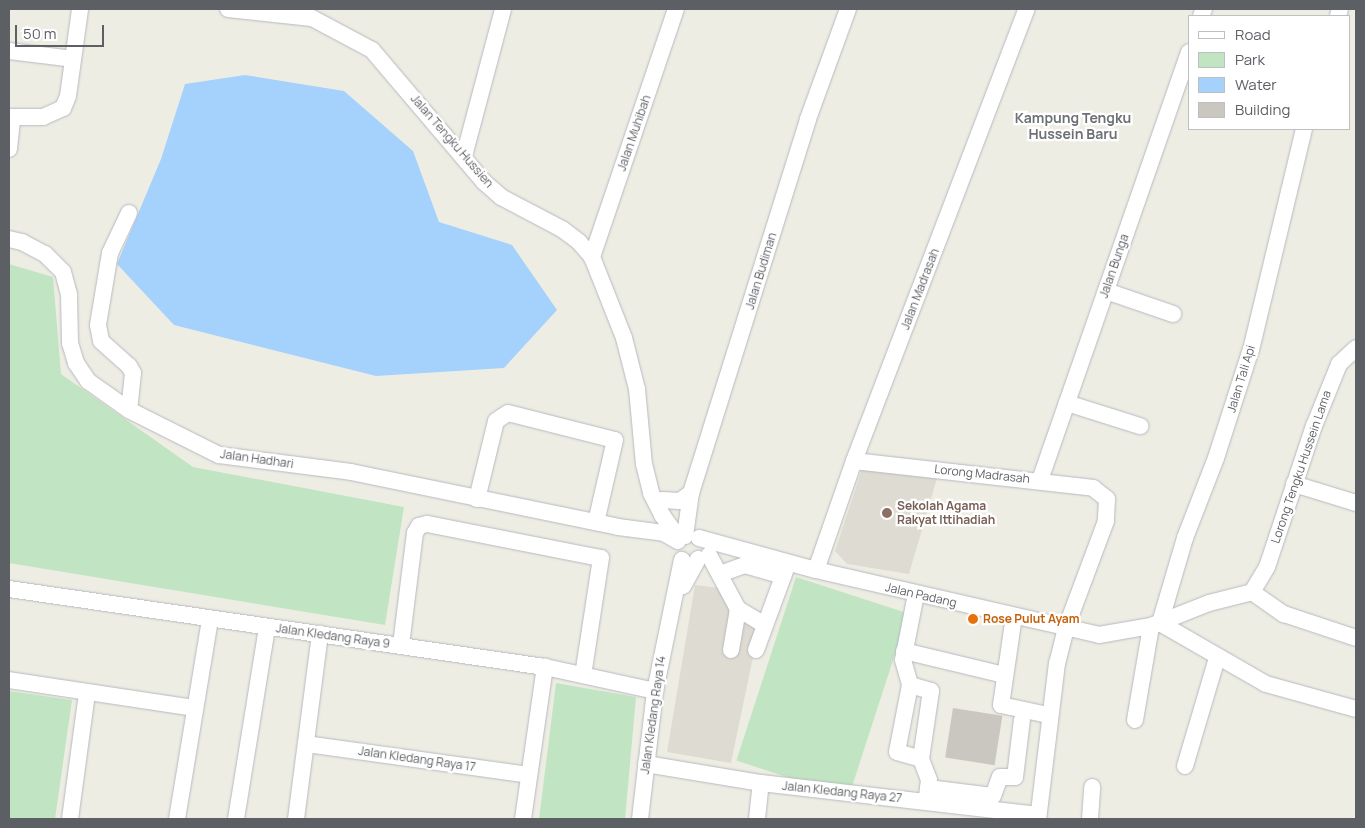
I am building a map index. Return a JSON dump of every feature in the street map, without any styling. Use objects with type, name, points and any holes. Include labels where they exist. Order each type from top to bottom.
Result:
[{"type":"street","points":[[9,149],[10,117],[43,118],[63,108],[68,96],[80,9]]},
{"type":"street","name":"Jalan Tengku Hussien","points":[[228,9],[314,13],[372,50],[464,156],[484,182],[501,197],[562,229],[592,257],[624,338],[637,389],[647,480],[658,502]]},
{"type":"street","points":[[464,156],[503,9]]},
{"type":"street","name":"Jalan Muhibah","points":[[592,257],[676,9]]},
{"type":"street","name":"Jalan Budiman","points":[[690,548],[691,494],[808,120],[848,9]]},
{"type":"street","name":"Jalan Madrasah","points":[[816,570],[854,461],[1027,9]]},
{"type":"street","points":[[9,51],[73,59]]},
{"type":"street","name":"Jalan Bunga","points":[[1040,480],[1188,55]]},
{"type":"street","name":"Jalan Tali Api","points":[[1135,720],[1155,624],[1185,538],[1216,458],[1251,349],[1304,130]]},
{"type":"street","points":[[128,213],[110,253],[98,325],[101,341],[129,366],[133,373],[130,410]]},
{"type":"street","name":"Jalan Hadhari","points":[[9,240],[22,242],[45,254],[63,272],[69,294],[70,343],[76,363],[88,381],[130,410],[219,455],[351,472],[623,528],[690,548]]},
{"type":"street","points":[[1106,291],[1173,314]]},
{"type":"street","name":"Lorong Tengku Hussein Lama","points":[[1252,592],[1267,567],[1294,484],[1339,364],[1356,348]]},
{"type":"street","points":[[1067,402],[1140,426]]},
{"type":"street","points":[[477,499],[496,421],[508,413],[614,440],[596,522]]},
{"type":"street","name":"Lorong Madrasah","points":[[854,461],[1040,480],[1093,488],[1106,499],[1106,521],[1066,628]]},
{"type":"street","points":[[1294,484],[1356,503]]},
{"type":"street","points":[[658,502],[680,501],[691,494]]},
{"type":"street","points":[[623,528],[646,519],[658,502]]},
{"type":"street","points":[[658,502],[690,548],[720,574],[738,609],[765,625]]},
{"type":"street","points":[[401,645],[415,533],[419,526],[427,524],[601,558],[583,675]]},
{"type":"street","name":"Jalan Padang","points":[[690,548],[763,556],[786,570],[816,570],[1099,635],[1155,624],[1209,602],[1252,592]]},
{"type":"street","name":"Jalan Kledang Raya 14","points":[[640,819],[655,691],[669,611],[690,548]]},
{"type":"street","points":[[720,574],[745,565],[786,570],[756,650]]},
{"type":"street","name":"Jalan Kledang Raya 9","points":[[9,589],[210,620],[401,645],[545,667],[655,691]]},
{"type":"street","points":[[1252,592],[1284,614],[1356,634]]},
{"type":"street","points":[[916,594],[904,651],[903,660],[910,685],[897,752],[922,759]]},
{"type":"street","points":[[731,650],[738,609]]},
{"type":"street","points":[[1014,616],[1000,706],[1048,715]]},
{"type":"street","points":[[178,819],[194,708],[210,620]]},
{"type":"street","points":[[1155,624],[1266,684],[1356,709]]},
{"type":"street","points":[[236,819],[267,627]]},
{"type":"street","points":[[1038,817],[1048,715],[1066,628]]},
{"type":"street","points":[[296,819],[320,634]]},
{"type":"street","points":[[904,651],[1004,675]]},
{"type":"street","points":[[1185,766],[1217,658]]},
{"type":"street","points":[[522,819],[545,667]]},
{"type":"street","points":[[9,680],[194,708]]},
{"type":"street","points":[[910,685],[931,691],[922,759],[929,780],[927,795],[993,796],[1000,777],[1015,777],[1022,719]]},
{"type":"street","points":[[70,819],[86,693]]},
{"type":"street","name":"Jalan Kledang Raya 17","points":[[306,744],[528,775]]},
{"type":"street","points":[[1018,754],[1044,762]]},
{"type":"street","name":"Jalan Kledang Raya 27","points":[[646,764],[761,783],[927,795],[1038,817]]},
{"type":"street","points":[[757,819],[761,783]]},
{"type":"street","points":[[1090,819],[1092,787]]},
{"type":"shaded area","name":"Sekolah Agama Rakyat Ittihadiah","points":[[863,466],[938,475],[909,574],[847,564],[835,551]]},
{"type":"shaded area","points":[[695,585],[728,589],[758,633],[731,763],[667,752]]},
{"type":"green space","points":[[9,264],[53,277],[61,374],[193,467],[404,507],[385,625],[9,563]]},
{"type":"green space","points":[[796,577],[908,613],[849,797],[736,761]]},
{"type":"green space","points":[[556,683],[636,697],[625,819],[539,819]]},
{"type":"green space","points":[[9,691],[72,700],[55,819],[9,819]]},
{"type":"water","points":[[245,75],[344,91],[413,151],[439,222],[512,245],[557,310],[504,368],[376,376],[174,325],[117,264],[161,159],[185,84]]},
{"type":"building","points":[[953,708],[1002,716],[995,765],[945,757]]},
{"type":"place","name":"Sekolah Agama Rakyat Ittihadiah","points":[[887,513]]},
{"type":"place","name":"Rose Pulut Ayam","points":[[973,619]]},
{"type":"district","name":"Kampung Tengku Hussein Baru","points":[[1073,126]]}]
